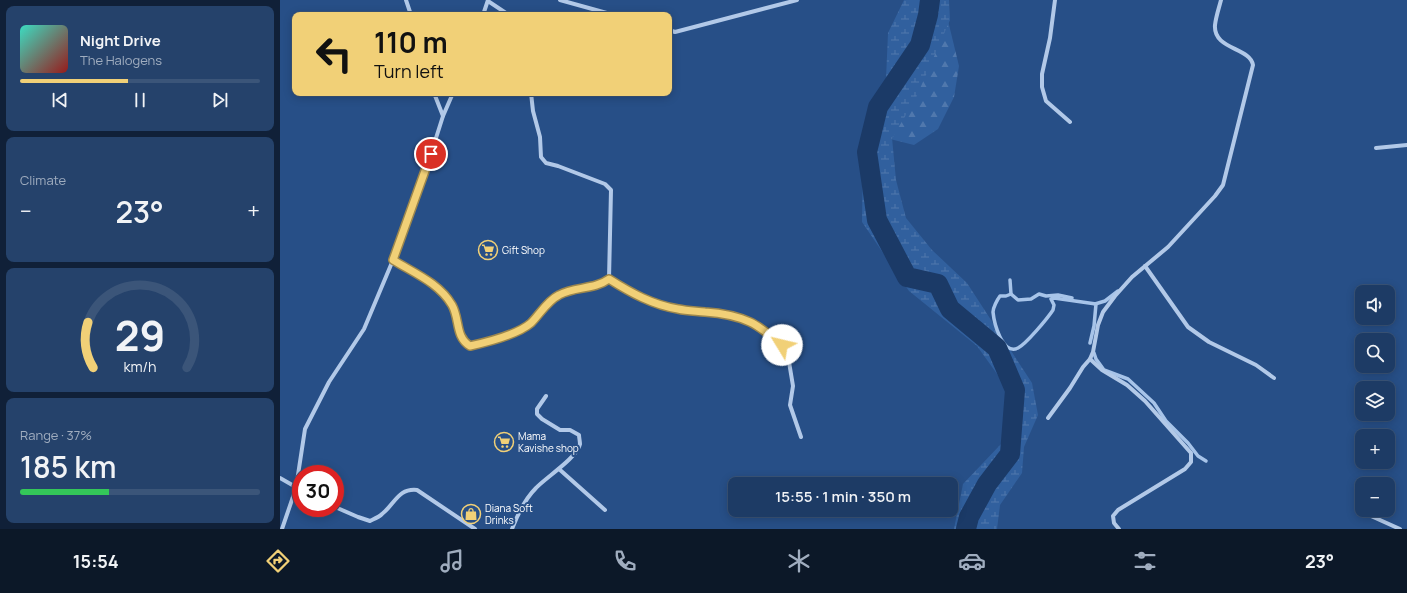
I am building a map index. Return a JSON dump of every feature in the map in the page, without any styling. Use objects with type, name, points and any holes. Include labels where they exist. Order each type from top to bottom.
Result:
[{"type":"street","points":[[406,0],[410,12]]},
{"type":"street","points":[[560,0],[603,12]]},
{"type":"street","points":[[672,31],[675,32],[797,0]]},
{"type":"street","points":[[1055,0],[1050,38],[1042,74],[1042,87],[1046,101],[1070,122]]},
{"type":"street","points":[[1048,418],[1090,359],[1093,352],[1098,325],[1103,312],[1123,286],[1168,247],[1215,196],[1223,185],[1253,62],[1248,57],[1225,44],[1217,35],[1215,24],[1221,0]]},
{"type":"street","points":[[484,12],[488,1],[504,12]]},
{"type":"street","points":[[435,96],[443,116]]},
{"type":"street","points":[[300,465],[305,429],[329,382],[364,329],[393,260],[443,116],[452,96]]},
{"type":"street","points":[[531,96],[533,111],[540,138],[541,157],[546,164],[558,166],[605,184],[611,190],[609,279]]},
{"type":"street","points":[[1376,148],[1407,145]]},
{"type":"street","points":[[393,260],[429,282],[442,292],[453,306],[460,336],[465,343],[470,346],[509,335],[530,324],[557,296],[566,291],[589,288],[609,279]]},
{"type":"street","points":[[1145,266],[1188,327],[1209,342],[1256,365],[1274,378]]},
{"type":"street","points":[[609,279],[630,292],[653,303],[694,312],[707,312],[736,317],[752,322],[782,345],[787,350],[793,386],[790,405],[801,437]]},
{"type":"street","points":[[1090,359],[1102,370],[1127,385],[1145,401],[1191,453],[1191,462],[1185,468],[1118,510],[1114,516],[1114,523],[1119,529]]},
{"type":"street","points":[[512,529],[535,489],[559,469],[575,452],[580,444],[578,435],[570,430],[560,430],[542,419],[538,414],[537,409],[546,396]]},
{"type":"street","points":[[559,469],[605,510]]},
{"type":"street","points":[[280,478],[292,486]]},
{"type":"street","points":[[344,511],[370,521],[381,515],[402,492],[408,489],[417,490],[475,529]]},
{"type":"street","points":[[282,529],[292,500]]},
{"type":"street","points":[[1373,517],[1400,529]]},
{"type":"green space","points":[[904,0],[949,0],[950,20],[915,100],[892,138],[896,180],[906,218],[932,250],[967,283],[1032,383],[1038,415],[1024,447],[1022,473],[1000,505],[997,529],[954,529],[956,517],[958,517],[963,484],[1001,444],[1013,408],[1005,385],[977,346],[909,291],[862,222],[863,158],[886,79],[888,33]]},
{"type":"green space","points":[[943,0],[959,66],[954,97],[938,129],[914,145],[878,136]]},
{"type":"waterway","points":[[930,0],[928,15],[920,45],[878,107],[867,152],[877,220],[907,277],[938,284],[950,309],[997,348],[1015,390],[1010,454],[987,484],[969,517],[966,529]]},
{"type":"waterway","points":[[1010,280],[1011,294],[1000,296],[995,304],[993,312],[997,330],[1003,343],[1007,347],[1012,349],[1018,348],[1031,337],[1053,310],[1054,305],[1051,299],[1054,298],[1096,304],[1094,326],[1090,343]]},
{"type":"waterway","points":[[1095,304],[1105,301],[1118,291]]},
{"type":"waterway","points":[[1011,294],[1018,300],[1031,299],[1039,294],[1046,296],[1058,295],[1072,298]]},
{"type":"waterway","points":[[1005,345],[1005,367]]},
{"type":"waterway","points":[[1094,353],[1096,359],[1104,370],[1128,379],[1154,403],[1166,421],[1188,443],[1198,456],[1206,461]]},
{"type":"place","name":"Gift Shop","points":[[488,250]]},
{"type":"place","name":"Mama Kavishe shop","points":[[504,442]]},
{"type":"place","name":"Diana Soft Drinks","points":[[471,514]]},
{"type":"route","points":[[431,154],[393,260],[429,282],[442,292],[453,306],[460,336],[465,343],[470,346],[509,335],[530,324],[546,306],[557,296],[566,291],[589,288],[609,279],[630,292],[653,303],[694,312],[707,312],[736,317],[752,322],[782,345]]}]
